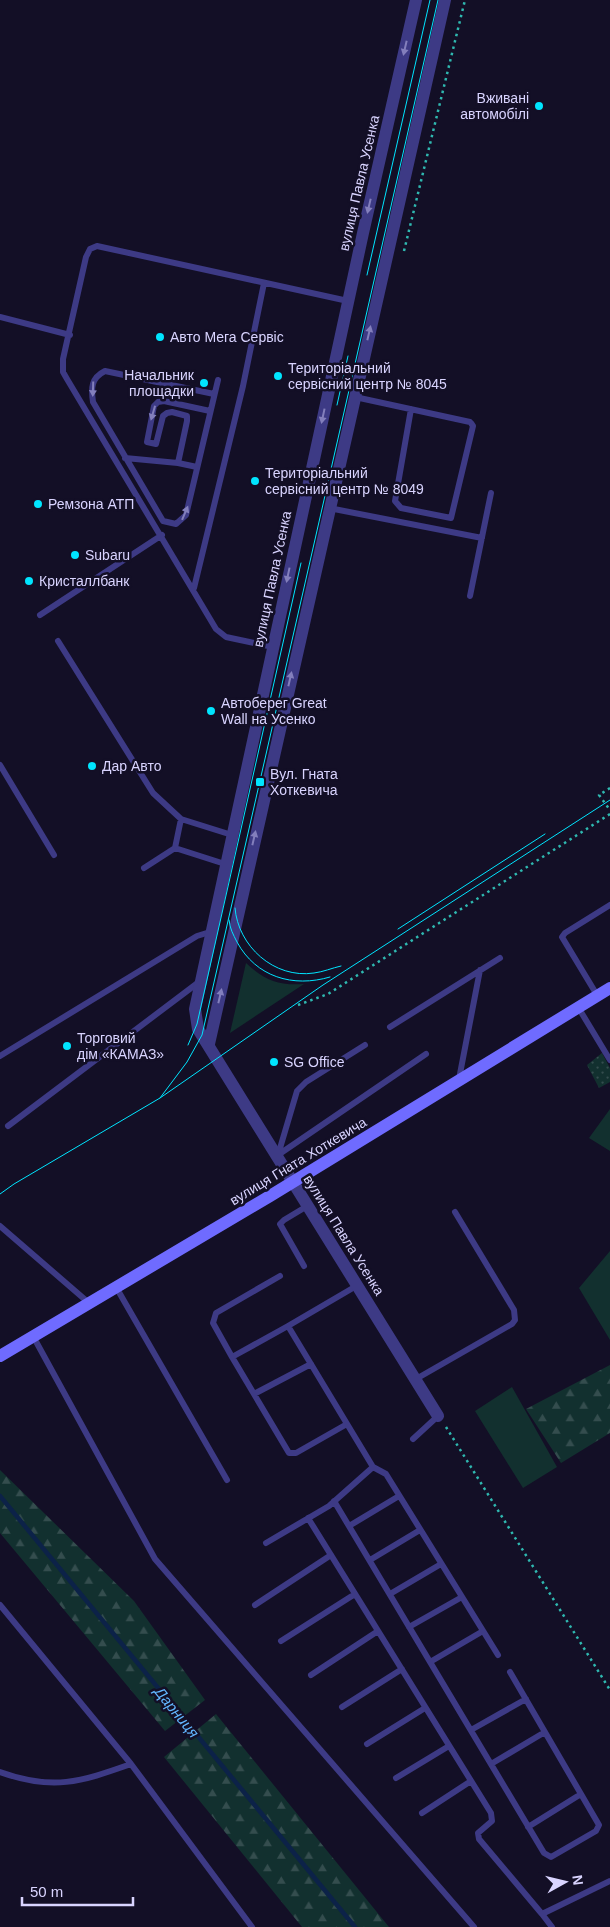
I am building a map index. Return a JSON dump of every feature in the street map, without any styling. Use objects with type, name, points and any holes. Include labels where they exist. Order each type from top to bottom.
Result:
[{"type":"street","name":"вулиця Павла Усенка","points":[[416,0],[210,932],[196,1000],[196,1018],[198,1029],[278,1155],[438,1416]]},
{"type":"street","points":[[209,1044],[445,0]]},
{"type":"street","name":"вулиця Гната Хоткевича","points":[[1,1354],[294,1181],[610,988]]},
{"type":"lane","points":[[273,647],[226,637],[216,629],[194,588],[63,372],[62,365],[86,257],[90,249],[97,246],[348,301]]},
{"type":"lane","points":[[194,588],[243,386],[264,283]]},
{"type":"lane","points":[[0,317],[70,335]]},
{"type":"lane","points":[[214,394],[105,371],[92,381],[93,402],[163,521],[169,524],[176,524],[186,515],[218,380]]},
{"type":"lane","points":[[355,397],[412,409],[472,424],[451,518],[401,508],[395,501],[412,409]]},
{"type":"lane","points":[[178,463],[187,416],[167,412],[163,416],[156,444],[149,444],[146,439],[154,406],[158,402],[164,401],[210,412]]},
{"type":"lane","points":[[126,458],[178,463],[197,467]]},
{"type":"lane","points":[[470,596],[491,493]]},
{"type":"lane","points":[[329,508],[482,538]]},
{"type":"lane","points":[[40,614],[162,535]]},
{"type":"lane","points":[[58,640],[153,793],[181,819],[232,835]]},
{"type":"lane","points":[[0,765],[54,855]]},
{"type":"lane","points":[[144,868],[175,848],[181,819]]},
{"type":"lane","points":[[175,848],[225,864]]},
{"type":"lane","points":[[597,995],[562,937],[565,933],[610,905]]},
{"type":"lane","points":[[0,1056],[197,936],[210,932]]},
{"type":"lane","points":[[390,1027],[500,958]]},
{"type":"lane","points":[[459,1080],[480,970]]},
{"type":"lane","points":[[8,1126],[200,981]]},
{"type":"lane","points":[[578,1007],[610,1060]]},
{"type":"lane","points":[[278,1155],[297,1091],[365,1045]]},
{"type":"lane","points":[[278,1155],[426,1054]]},
{"type":"lane","points":[[304,1266],[280,1224],[308,1205]]},
{"type":"lane","points":[[416,1379],[512,1324],[515,1320],[514,1310],[455,1212]]},
{"type":"lane","points":[[0,1226],[89,1303]]},
{"type":"lane","points":[[280,1276],[213,1316],[212,1323],[289,1453],[296,1453],[347,1424]]},
{"type":"lane","points":[[232,1357],[358,1285]]},
{"type":"lane","points":[[116,1287],[227,1480]]},
{"type":"lane","points":[[288,1326],[373,1466],[386,1474],[498,1655]]},
{"type":"lane","points":[[33,1336],[154,1559],[474,1927]]},
{"type":"lane","points":[[254,1394],[311,1364]]},
{"type":"lane","points":[[413,1439],[438,1416]]},
{"type":"lane","points":[[266,1544],[334,1501],[373,1466]]},
{"type":"lane","points":[[349,1526],[399,1496]]},
{"type":"lane","points":[[334,1501],[528,1827],[544,1853],[551,1858],[599,1828],[597,1821],[510,1672]]},
{"type":"lane","points":[[308,1518],[493,1818],[490,1824],[478,1833],[478,1836],[552,1927]]},
{"type":"lane","points":[[370,1560],[420,1530]]},
{"type":"lane","points":[[255,1605],[331,1555]]},
{"type":"lane","points":[[390,1594],[441,1564]]},
{"type":"lane","points":[[282,1641],[355,1594]]},
{"type":"lane","points":[[409,1627],[462,1598]]},
{"type":"lane","points":[[0,1605],[131,1764],[252,1927]]},
{"type":"lane","points":[[311,1676],[378,1631]]},
{"type":"lane","points":[[430,1662],[483,1631]]},
{"type":"lane","points":[[342,1707],[402,1669]]},
{"type":"lane","points":[[471,1730],[526,1699]]},
{"type":"lane","points":[[367,1744],[426,1708]]},
{"type":"lane","points":[[491,1764],[545,1732]]},
{"type":"lane","points":[[396,1778],[448,1746]]},
{"type":"lane","points":[[0,1772],[15,1777],[52,1783],[74,1782],[131,1764]]},
{"type":"lane","points":[[422,1813],[471,1782]]},
{"type":"lane","points":[[528,1827],[581,1794]]},
{"type":"lane","points":[[542,1914],[610,1881]]},
{"type":"path","points":[[610,788],[600,795],[610,810]]},
{"type":"path","points":[[298,1005],[328,994],[610,814]]},
{"type":"path","points":[[438,1416],[610,1690]]},
{"type":"green space","points":[[246,963],[259,974],[272,981],[287,984],[304,984],[230,1033]]},
{"type":"green space","points":[[602,1053],[610,1068],[610,1082],[599,1088],[587,1065]]},
{"type":"green space","points":[[610,1109],[610,1151],[589,1138]]},
{"type":"green space","points":[[610,1251],[610,1340],[579,1288]]},
{"type":"green space","points":[[610,1365],[610,1433],[561,1463],[526,1409]]},
{"type":"green space","points":[[512,1387],[557,1467],[523,1488],[475,1411]]},
{"type":"green space","points":[[0,1470],[134,1601],[205,1700],[165,1731],[0,1533]]},
{"type":"green space","points":[[216,1714],[389,1927],[302,1927],[164,1757]]},
{"type":"waterway","name":"Дарниця","points":[[0,1496],[355,1927]]},
{"type":"tram line","points":[[367,275],[430,0]]},
{"type":"tram line","points":[[160,1098],[187,1062],[202,1035],[438,0]]},
{"type":"tram line","points":[[337,405],[348,356]]},
{"type":"tram line","points":[[188,1045],[197,1024],[301,563]]},
{"type":"tram line","points":[[0,1194],[160,1098],[323,985],[610,800]]},
{"type":"tram line","points":[[398,929],[545,834]]},
{"type":"tram line","points":[[235,908],[243,935],[251,947],[272,965],[285,971],[299,973],[317,972],[341,966]]},
{"type":"tram line","points":[[229,920],[233,934],[245,954],[254,964],[265,971],[289,980],[303,981],[330,977]]},
{"type":"place","name":"Вживані автомобілі","points":[[539,106]]},
{"type":"place","name":"Авто Мега Сервіс","points":[[160,337]]},
{"type":"place","name":"Територіальний сервісний центр № 8045","points":[[278,376]]},
{"type":"place","name":"Начальник площадки","points":[[204,383]]},
{"type":"place","name":"Територіальний сервісний центр № 8049","points":[[255,481]]},
{"type":"place","name":"Ремзона АТП","points":[[38,504]]},
{"type":"place","name":"Subaru","points":[[75,555]]},
{"type":"place","name":"Кристаллбанк","points":[[29,581]]},
{"type":"place","name":"Автоберег Great Wall на Усенко","points":[[211,711]]},
{"type":"place","name":"Дар Авто","points":[[92,766]]},
{"type":"place","name":"Вул. Гната Хоткевича","points":[[260,782]]},
{"type":"place","name":"Торговий дім «КАМАЗ»","points":[[67,1046]]},
{"type":"place","name":"SG Office","points":[[274,1062]]}]
